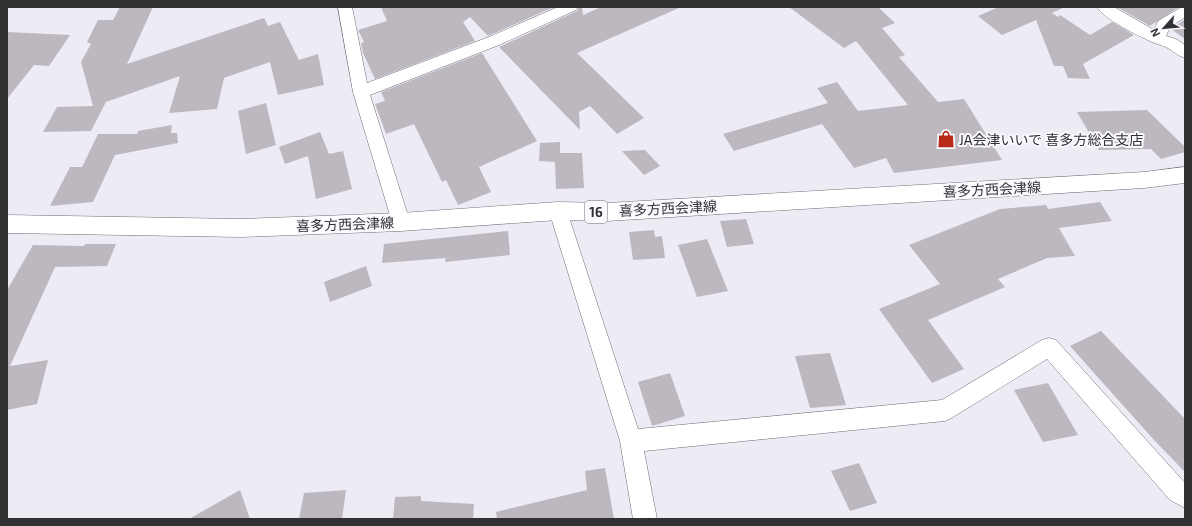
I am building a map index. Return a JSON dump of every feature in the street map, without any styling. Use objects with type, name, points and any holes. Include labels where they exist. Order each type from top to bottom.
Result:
[{"type":"main road","name":"喜多方西会津線","points":[[7,224],[241,228],[401,222],[558,212],[623,211],[1144,180],[1185,175]]},
{"type":"street","points":[[345,7],[361,92],[401,222]]},
{"type":"street","points":[[361,92],[494,41],[571,7]]},
{"type":"street","points":[[1104,7],[1118,17],[1158,40],[1171,43],[1185,53]]},
{"type":"street","points":[[1158,40],[1163,24],[1185,11]]},
{"type":"street","points":[[558,212],[631,441],[645,519]]},
{"type":"street","points":[[631,441],[945,410],[1049,347],[1178,492],[1185,496]]},
{"type":"building","points":[[120,7],[153,7],[127,64],[264,18],[268,26],[280,22],[299,60],[318,54],[324,85],[278,95],[270,62],[224,78],[217,109],[169,113],[180,76],[106,102],[91,131],[43,132],[57,107],[93,106],[81,62],[91,44],[87,42],[98,20],[113,20]]},
{"type":"building","points":[[381,7],[554,7],[488,36],[470,17],[463,22],[475,41],[375,79],[363,53],[361,43],[364,42],[358,30],[387,21]]},
{"type":"building","points":[[579,7],[582,7],[583,15],[601,7],[681,7],[577,53],[644,118],[617,134],[590,106],[579,112],[580,130],[499,47],[577,11]]},
{"type":"building","points":[[789,7],[878,7],[895,23],[882,28],[905,55],[899,57],[938,102],[964,99],[1002,160],[894,173],[886,158],[854,168],[822,124],[734,151],[723,134],[828,103],[817,88],[837,82],[858,111],[908,105],[856,41],[844,48]]},
{"type":"building","points":[[999,7],[1065,7],[1052,13],[1058,17],[1060,15],[1090,35],[1112,22],[1134,35],[1083,64],[1090,79],[1068,78],[1063,66],[1054,66],[1036,20],[1002,35],[978,16]]},
{"type":"building","points":[[1117,7],[1179,7],[1150,26]]},
{"type":"building","points":[[1185,19],[1185,39],[1171,29]]},
{"type":"building","points":[[7,32],[70,35],[49,66],[34,65],[7,99]]},
{"type":"building","points":[[482,53],[537,141],[479,167],[491,192],[458,205],[446,180],[442,182],[414,124],[386,134],[375,104],[385,101],[381,92]]},
{"type":"building","points":[[266,103],[276,145],[246,154],[238,111]]},
{"type":"building","points":[[1147,110],[1185,147],[1185,152],[1161,159],[1151,149],[1099,150],[1077,112]]},
{"type":"building","points":[[172,125],[171,133],[177,133],[178,143],[115,155],[93,202],[50,206],[70,167],[82,167],[98,134],[137,134],[138,131]]},
{"type":"building","points":[[320,132],[329,154],[343,151],[352,189],[316,199],[308,156],[285,164],[279,147]]},
{"type":"building","points":[[560,142],[560,153],[582,153],[584,188],[556,189],[555,162],[539,161],[540,143]]},
{"type":"building","points":[[645,150],[660,166],[644,175],[622,151]]},
{"type":"building","points":[[1100,202],[1112,221],[1059,228],[1075,256],[1047,258],[998,279],[1005,287],[928,320],[964,369],[932,383],[879,309],[940,284],[909,245],[1000,209],[1046,205],[1048,209]]},
{"type":"building","points":[[746,219],[754,244],[727,247],[720,221]]},
{"type":"building","points":[[654,230],[655,237],[662,236],[665,258],[633,260],[629,232]]},
{"type":"building","points":[[508,231],[510,255],[445,262],[446,258],[382,263],[384,244]]},
{"type":"building","points":[[707,239],[728,291],[697,297],[678,245]]},
{"type":"building","points":[[85,244],[116,244],[107,266],[55,267],[10,366],[48,360],[37,404],[7,410],[7,290],[33,245],[84,246]]},
{"type":"building","points":[[366,266],[372,286],[330,302],[324,282]]},
{"type":"building","points":[[1101,331],[1185,419],[1185,472],[1154,440],[1070,346]]},
{"type":"building","points":[[830,353],[846,405],[810,408],[795,356]]},
{"type":"building","points":[[670,373],[685,416],[652,426],[638,382]]},
{"type":"building","points":[[1048,383],[1078,435],[1043,442],[1014,390]]},
{"type":"building","points":[[859,463],[877,503],[850,511],[831,471]]},
{"type":"building","points":[[605,468],[614,519],[497,519],[496,512],[587,490],[585,471]]},
{"type":"building","points":[[240,490],[250,519],[189,519]]},
{"type":"building","points":[[346,490],[342,519],[299,519],[304,493]]},
{"type":"building","points":[[421,496],[421,501],[474,504],[473,519],[393,519],[395,497]]},
{"type":"place","name":"JA会津いいで 喜多方総合支店","points":[[946,139]]}]
